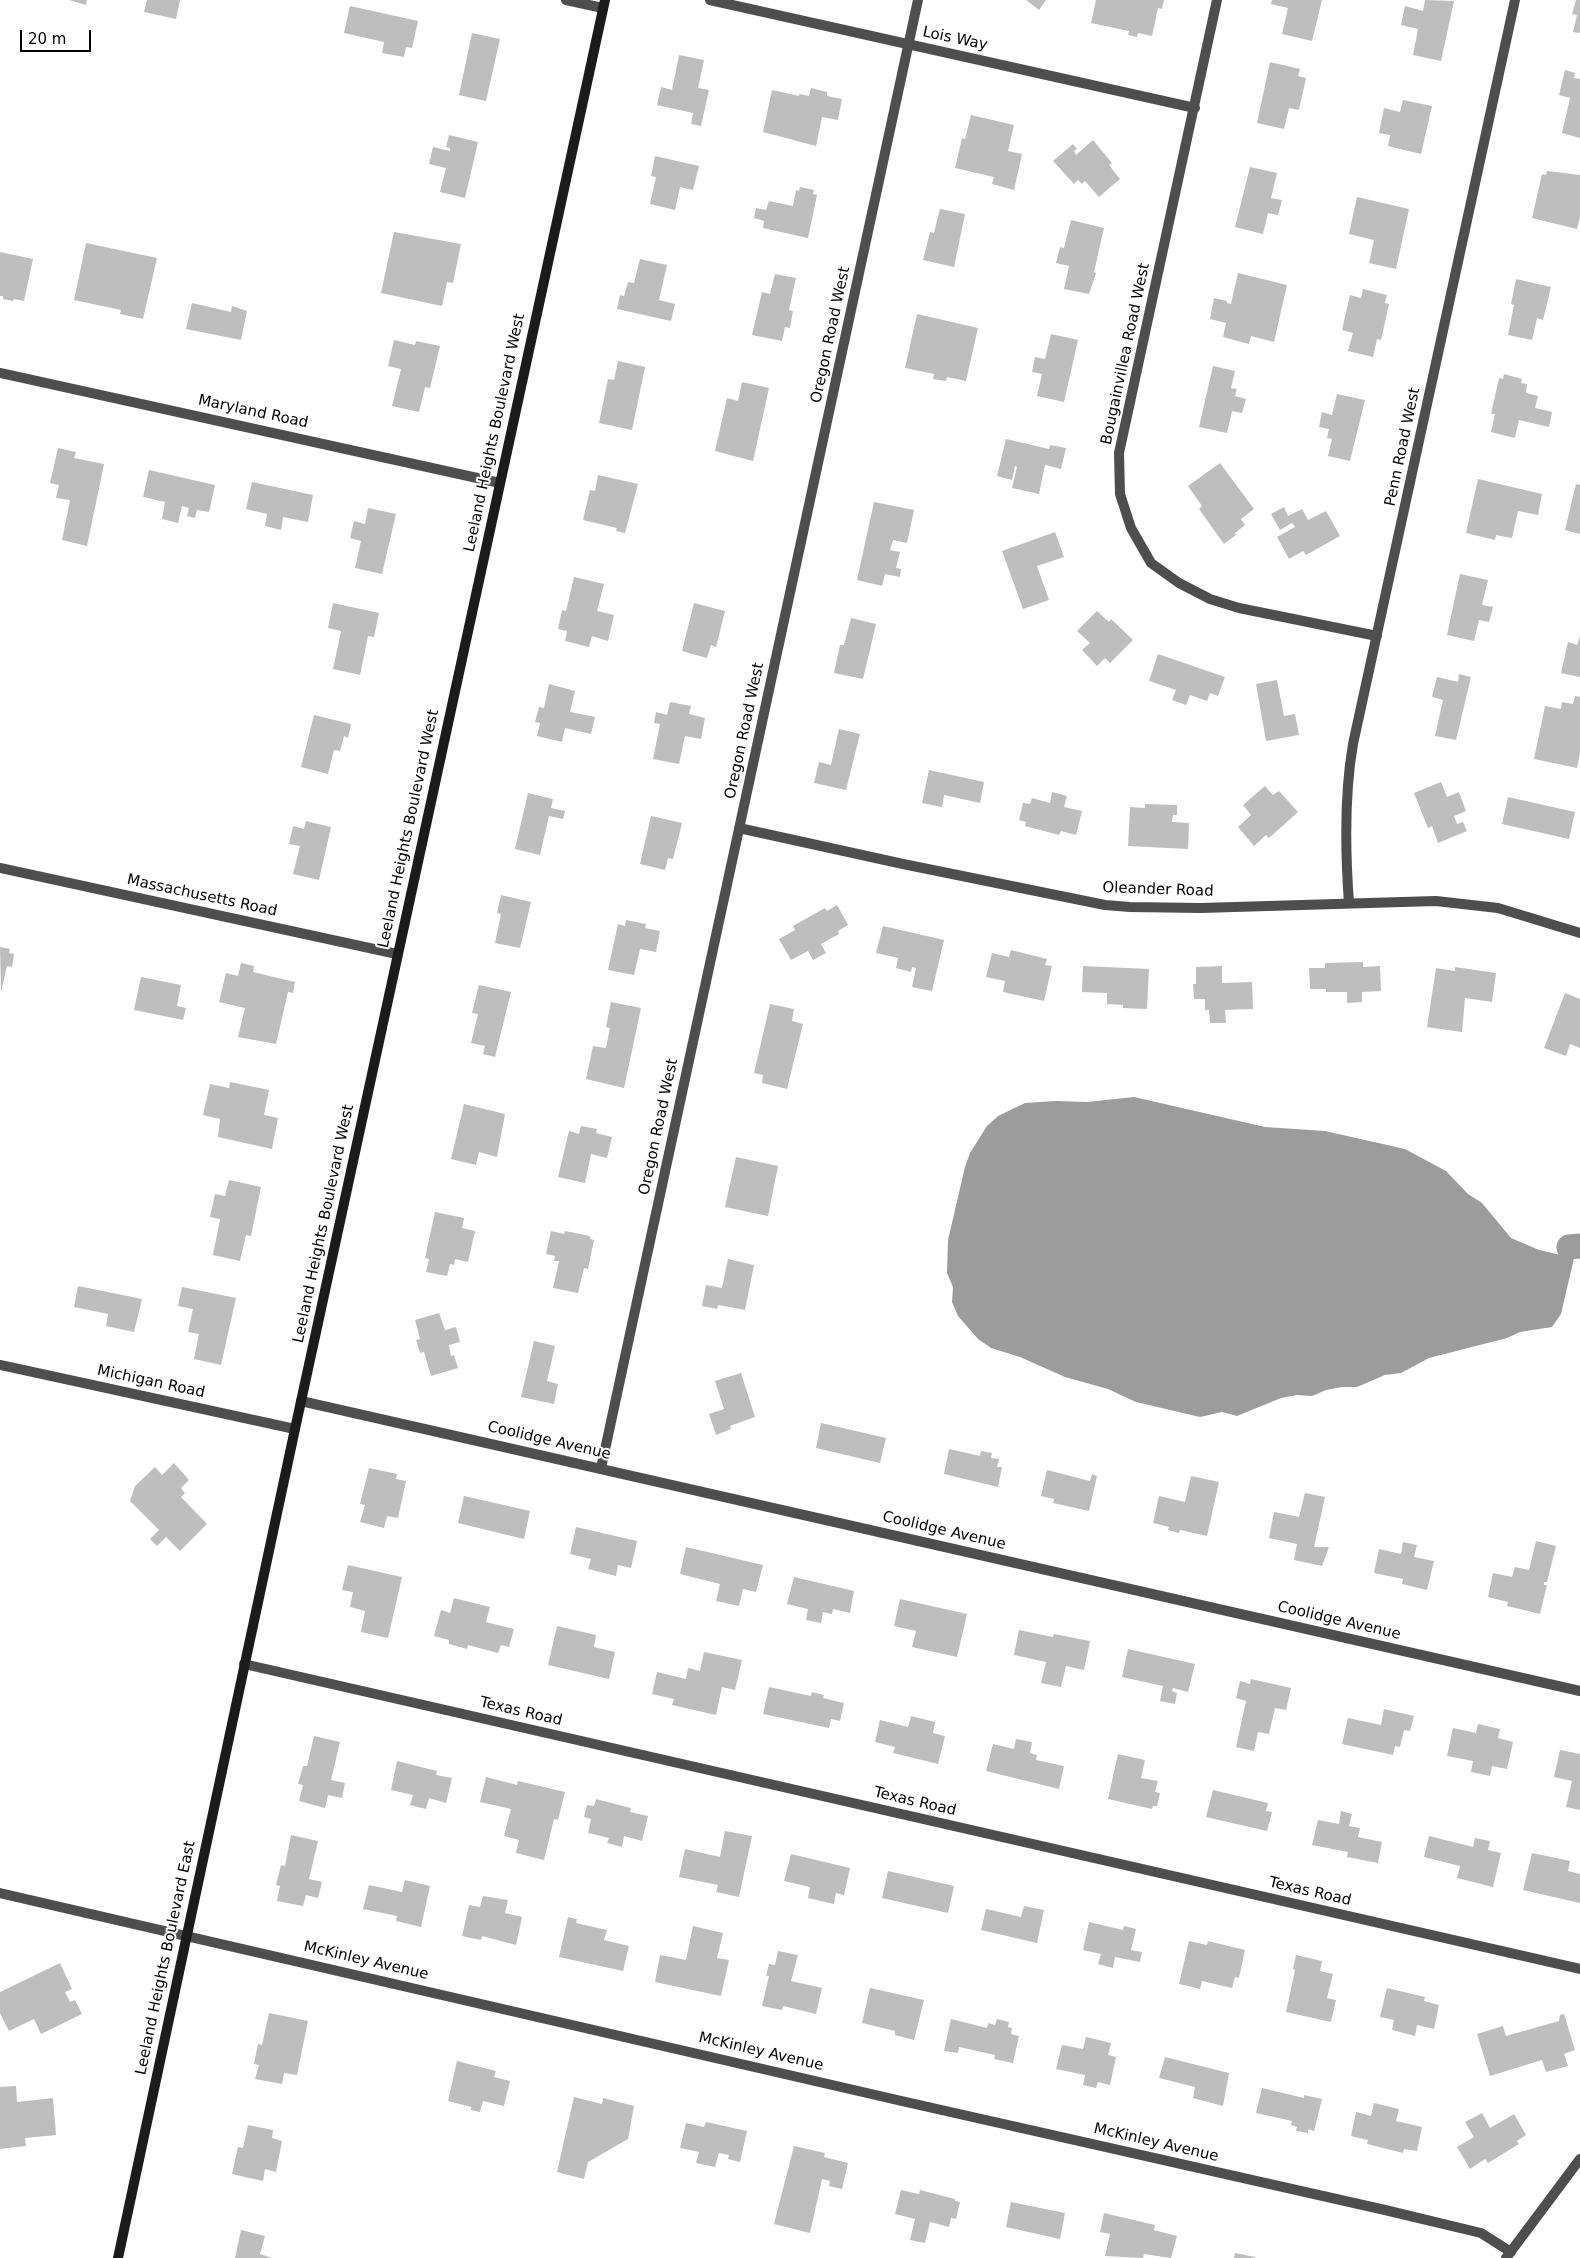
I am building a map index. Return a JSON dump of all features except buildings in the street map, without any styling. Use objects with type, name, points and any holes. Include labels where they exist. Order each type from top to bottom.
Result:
[{"type":"main road","name":"Leeland Heights Boulevard West","points":[[244,1664],[604,4]]},
{"type":"main road","name":"Leeland Heights Boulevard East","points":[[118,2258],[244,1664]]},
{"type":"street","points":[[566,0],[604,4]]},
{"type":"street","name":"Lois Way","points":[[710,0],[1195,108]]},
{"type":"street","name":"Oregon Road West","points":[[601,1468],[918,0]]},
{"type":"street","name":"Bougainvillea Road West","points":[[1217,0],[1119,453],[1120,494],[1131,528],[1151,562],[1179,584],[1210,599],[1239,608],[1377,636]]},
{"type":"street","name":"Penn Road West","points":[[1349,903],[1346,859],[1347,779],[1516,0]]},
{"type":"street","name":"Maryland Road","points":[[0,372],[500,483]]},
{"type":"street","name":"Oleander Road","points":[[739,828],[903,864],[1105,904],[1130,907],[1201,908],[1436,901],[1471,904],[1529,916],[1580,933]]},
{"type":"street","name":"Massachusetts Road","points":[[0,868],[398,954]]},
{"type":"street","name":"Michigan Road","points":[[0,1365],[295,1429]]},
{"type":"street","name":"Coolidge Avenue","points":[[301,1401],[1580,1691]]},
{"type":"street","name":"Texas Road","points":[[244,1664],[1580,1969]]},
{"type":"street","name":"McKinley Avenue","points":[[0,1893],[1471,2230],[1481,2233],[1508,2255]]},
{"type":"street","points":[[1508,2255],[1580,2159]]},
{"type":"shaded area","points":[[1134,1097],[1265,1127],[1325,1131],[1405,1149],[1446,1171],[1468,1194],[1482,1203],[1511,1238],[1539,1250],[1574,1258],[1561,1314],[1552,1327],[1520,1332],[1507,1338],[1429,1358],[1401,1373],[1385,1375],[1357,1387],[1326,1390],[1312,1396],[1297,1395],[1281,1398],[1237,1416],[1222,1412],[1200,1417],[1136,1402],[1108,1389],[1065,1377],[1020,1357],[991,1348],[978,1339],[958,1316],[952,1302],[953,1287],[947,1273],[948,1240],[970,1153],[987,1126],[998,1116],[1025,1103],[1087,1102]]},
{"type":"waterway","points":[[1569,1247],[1580,1246]]}]
